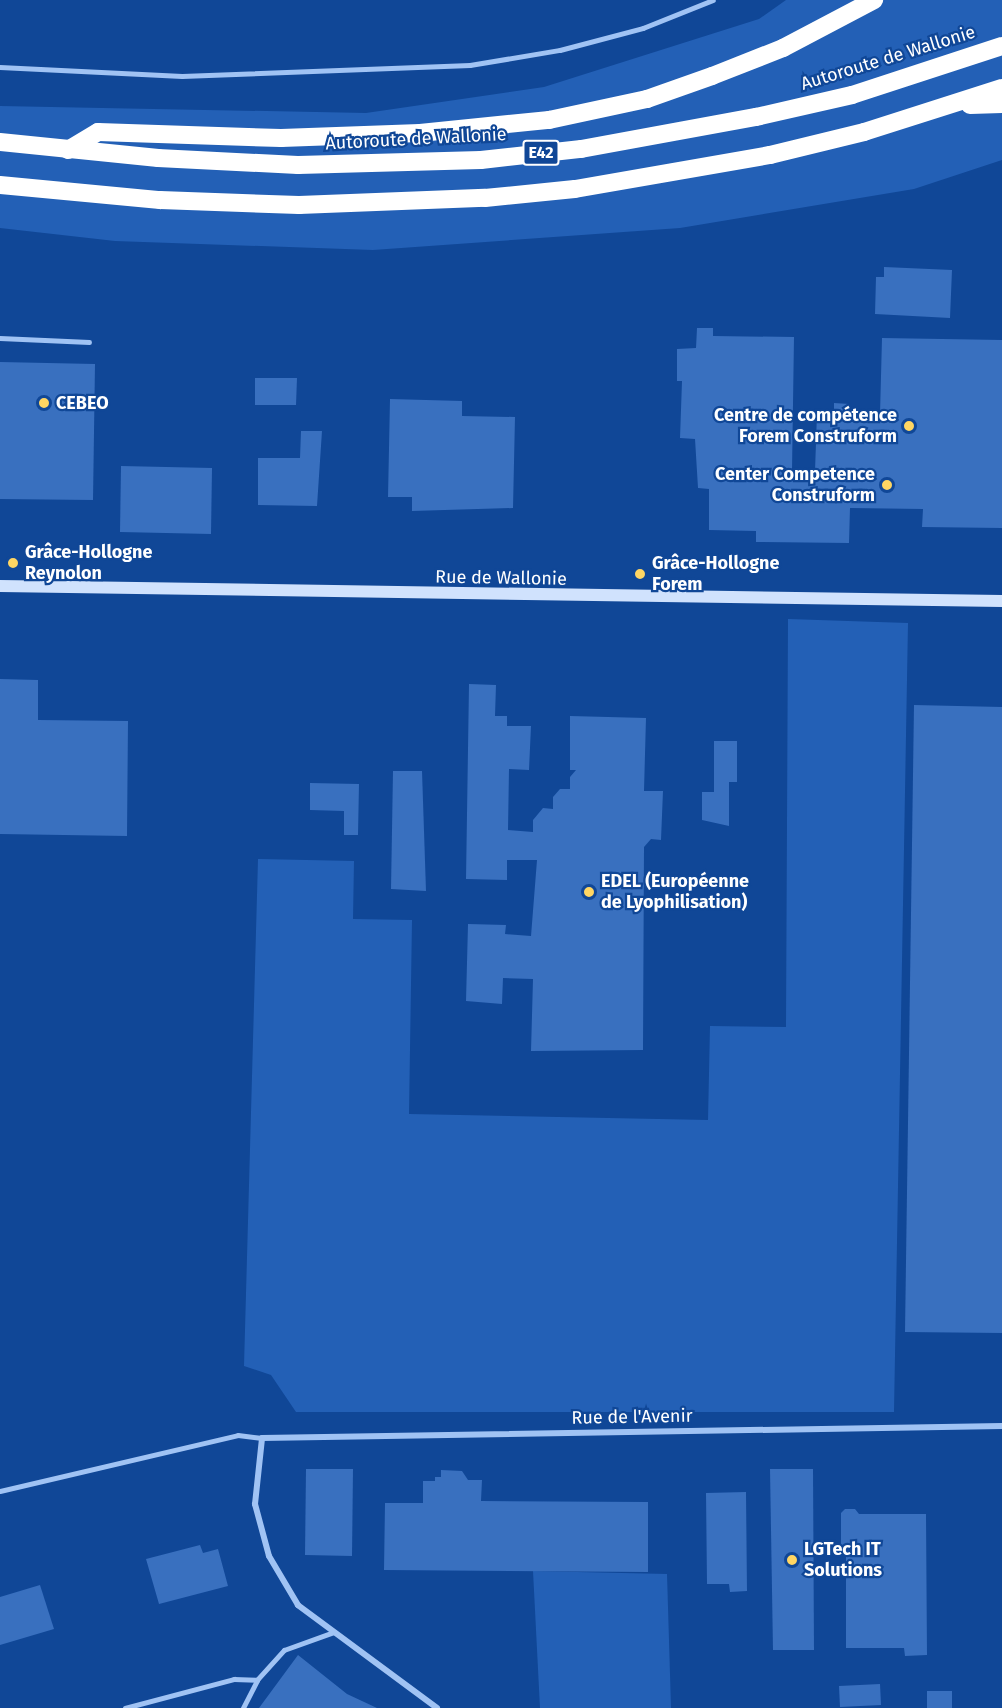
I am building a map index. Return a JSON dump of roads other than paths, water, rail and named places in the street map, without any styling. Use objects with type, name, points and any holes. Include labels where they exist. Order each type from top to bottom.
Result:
[{"type":"highway","points":[[68,150],[98,132],[281,138],[420,133],[549,120],[647,99],[712,76],[783,48],[874,0]]},
{"type":"highway","name":"Autoroute de Wallonie","points":[[0,142],[68,150],[298,165],[481,160],[547,153],[664,135],[852,95],[1002,46]]},
{"type":"highway","name":"E42","points":[[0,185],[160,200],[299,205],[485,198],[597,186],[770,155],[953,105],[1002,88]]},
{"type":"highway","points":[[953,105],[1002,104]]},
{"type":"street","name":"Rue de Wallonie","points":[[0,586],[1002,601]]},
{"type":"street","name":"Rue de l'Avenir","points":[[262,1437],[1002,1426]]},
{"type":"street","points":[[262,1437],[255,1504],[269,1556],[298,1605],[437,1708]]},
{"type":"lane","points":[[0,67],[183,76],[470,65],[560,50],[643,28],[713,0]]},
{"type":"lane","points":[[0,338],[89,342]]},
{"type":"lane","points":[[0,1491],[238,1435],[262,1437]]},
{"type":"lane","points":[[243,1708],[257,1680],[284,1650],[334,1632]]},
{"type":"lane","points":[[125,1708],[234,1679],[257,1680]]},
{"type":"place","name":"CEBEO","points":[[44,403]]},
{"type":"place","name":"Centre de compétence Forem Construform","points":[[909,426]]},
{"type":"place","name":"Center Competence Construform","points":[[887,485]]},
{"type":"place","name":"Grâce-Hollogne Reynolon","points":[[13,563]]},
{"type":"place","name":"Grâce-Hollogne Forem","points":[[640,574]]},
{"type":"place","name":"EDEL (Européenne de Lyophilisation)","points":[[589,892]]},
{"type":"place","name":"LGTech IT Solutions","points":[[792,1560]]}]
